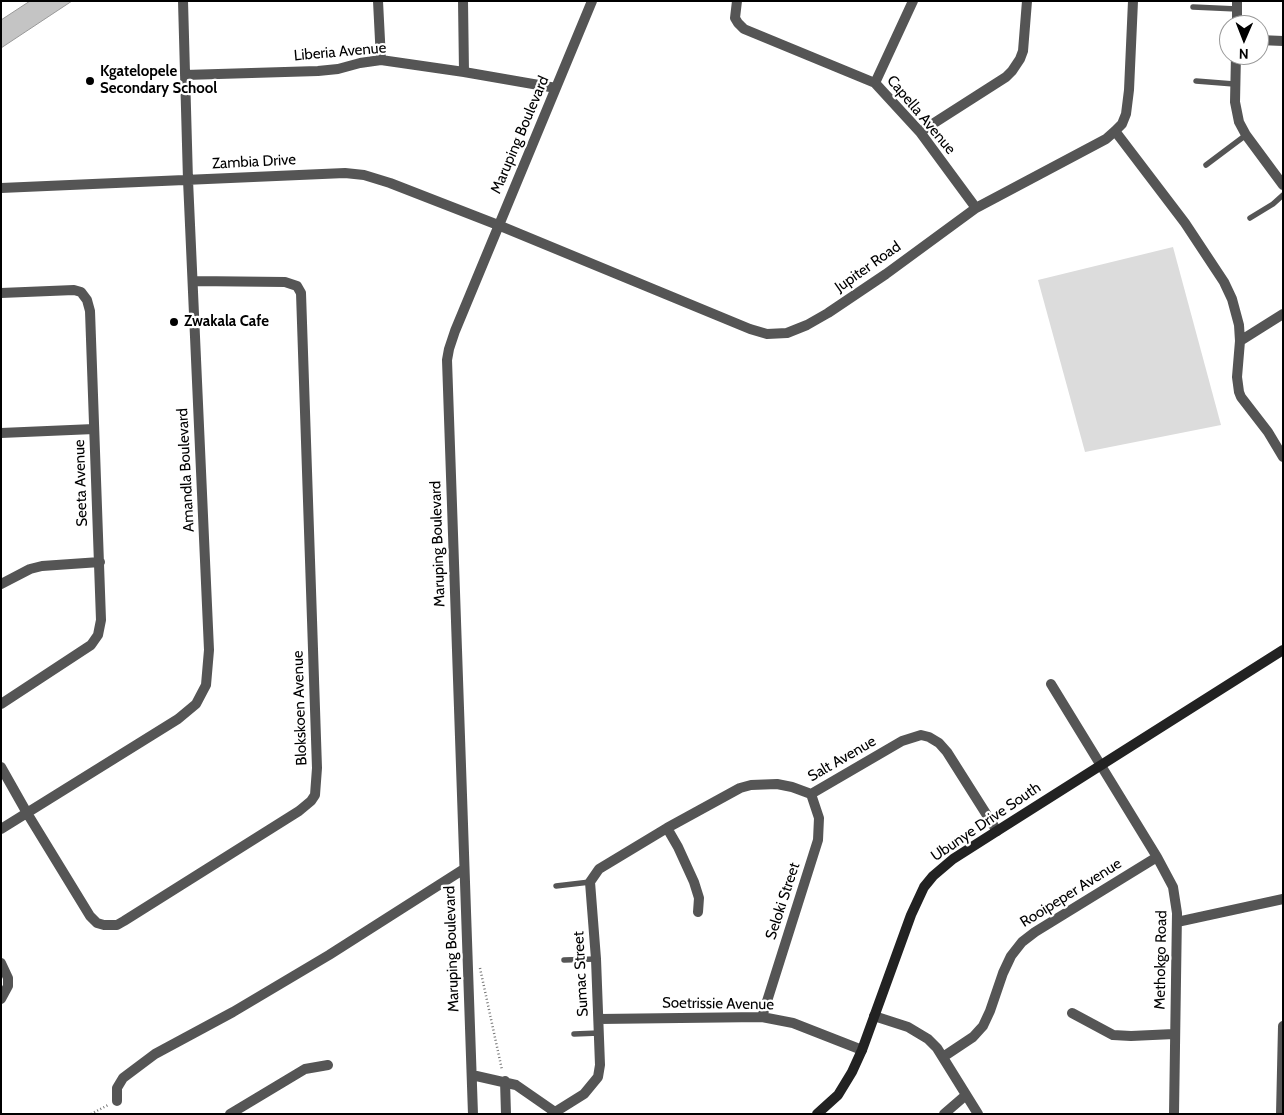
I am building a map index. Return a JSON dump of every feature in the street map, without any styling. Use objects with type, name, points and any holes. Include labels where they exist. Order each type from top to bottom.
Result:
[{"type":"street","name":"Amandla Boulevard","points":[[1,829],[178,719],[196,704],[206,684],[209,650],[188,180],[183,1]]},
{"type":"street","points":[[378,1],[381,60]]},
{"type":"street","points":[[463,1],[464,72]]},
{"type":"street","name":"Maruping Boulevard","points":[[473,1114],[448,360],[451,341],[592,1]]},
{"type":"street","name":"Capella Avenue","points":[[737,1],[736,18],[738,23],[744,28],[875,83],[920,132],[976,208]]},
{"type":"street","points":[[875,83],[913,1]]},
{"type":"street","points":[[920,132],[1006,77],[1012,71],[1023,51],[1027,1]]},
{"type":"street","name":"Jupiter Road","points":[[498,225],[750,329],[767,334],[787,333],[807,325],[828,313],[886,274],[976,208],[1106,140],[1115,132],[1122,124],[1126,114],[1129,90],[1133,1]]},
{"type":"street","points":[[1269,40],[1283,41]]},
{"type":"street","name":"Liberia Avenue","points":[[185,75],[324,71],[381,60],[556,88]]},
{"type":"street","points":[[1235,65],[1234,84],[1236,113],[1239,122],[1246,136],[1283,185]]},
{"type":"street","points":[[1115,132],[1185,223],[1224,282],[1236,310],[1240,341],[1237,377],[1239,392],[1268,432],[1283,457]]},
{"type":"street","name":"Zambia Drive","points":[[1,188],[346,173],[364,175],[390,183],[498,225]]},
{"type":"street","name":"Blokskoen Avenue","points":[[1,767],[90,916],[97,922],[110,926],[124,921],[298,811],[315,794],[317,758],[301,293],[297,286],[285,282],[193,281]]},
{"type":"street","name":"Seeta Avenue","points":[[1,293],[74,290],[85,296],[90,311],[101,620],[95,641],[1,704]]},
{"type":"street","points":[[1240,341],[1283,314]]},
{"type":"street","points":[[1,433],[94,429]]},
{"type":"street","points":[[1,584],[21,573],[42,566],[100,562]]},
{"type":"street","name":"Ubunye Drive South","points":[[817,1114],[838,1096],[846,1085],[862,1050],[911,915],[924,887],[933,876],[948,863],[996,831],[1283,650]]},
{"type":"street","name":"Methokgo Road","points":[[1051,684],[1157,857],[1173,888],[1176,900],[1177,922],[1174,1114]]},
{"type":"street","name":"Salt Avenue","points":[[590,882],[599,869],[730,792],[751,785],[777,784],[797,788],[811,794],[902,741],[921,735],[939,743],[947,752],[996,831]]},
{"type":"street","name":"Seloki Street","points":[[762,1017],[818,840],[819,818],[811,794]]},
{"type":"street","points":[[667,828],[678,846],[694,882],[699,898],[698,912]]},
{"type":"street","name":"Rooipeper Avenue","points":[[943,1057],[973,1037],[983,1026],[1007,965],[1022,942],[1035,932],[1157,857]]},
{"type":"street","points":[[117,1100],[117,1088],[123,1078],[156,1054],[233,1012],[328,955],[464,869]]},
{"type":"street","name":"Sumac Street","points":[[553,1113],[584,1094],[598,1077],[600,1065],[596,959],[590,882]]},
{"type":"street","points":[[1177,922],[1283,899]]},
{"type":"street","points":[[1,962],[8,978],[8,986],[1,999]]},
{"type":"street","points":[[1072,1013],[1113,1035],[1174,1034]]},
{"type":"street","points":[[874,1016],[919,1032],[937,1048],[978,1114]]},
{"type":"street","name":"Soetrissie Avenue","points":[[598,1019],[762,1017],[793,1023],[862,1050]]},
{"type":"street","points":[[1281,1114],[1283,1026]]},
{"type":"street","points":[[230,1114],[305,1069],[328,1066]]},
{"type":"street","points":[[472,1075],[516,1085],[553,1113]]},
{"type":"street","points":[[505,1081],[506,1114]]},
{"type":"street","points":[[944,1114],[966,1095]]},
{"type":"lane","points":[[1193,7],[1237,5]]},
{"type":"lane","points":[[1196,81],[1234,84]]},
{"type":"lane","points":[[1206,164],[1246,136]]},
{"type":"lane","points":[[1250,218],[1273,204],[1283,195]]},
{"type":"lane","points":[[556,886],[590,882]]},
{"type":"lane","points":[[564,960],[596,959]]},
{"type":"lane","points":[[574,1034],[599,1033]]},
{"type":"path","points":[[479,965],[505,1081]]},
{"type":"path","points":[[91,1114],[117,1100]]},
{"type":"shaded area","points":[[1173,247],[1221,425],[1085,452],[1038,280]]},
{"type":"building","points":[[30,1],[72,1],[1,48],[1,20]]},
{"type":"place","name":"Kgatelopele Secondary School","points":[[90,81]]},
{"type":"place","name":"Zwakala Cafe","points":[[174,322]]}]
